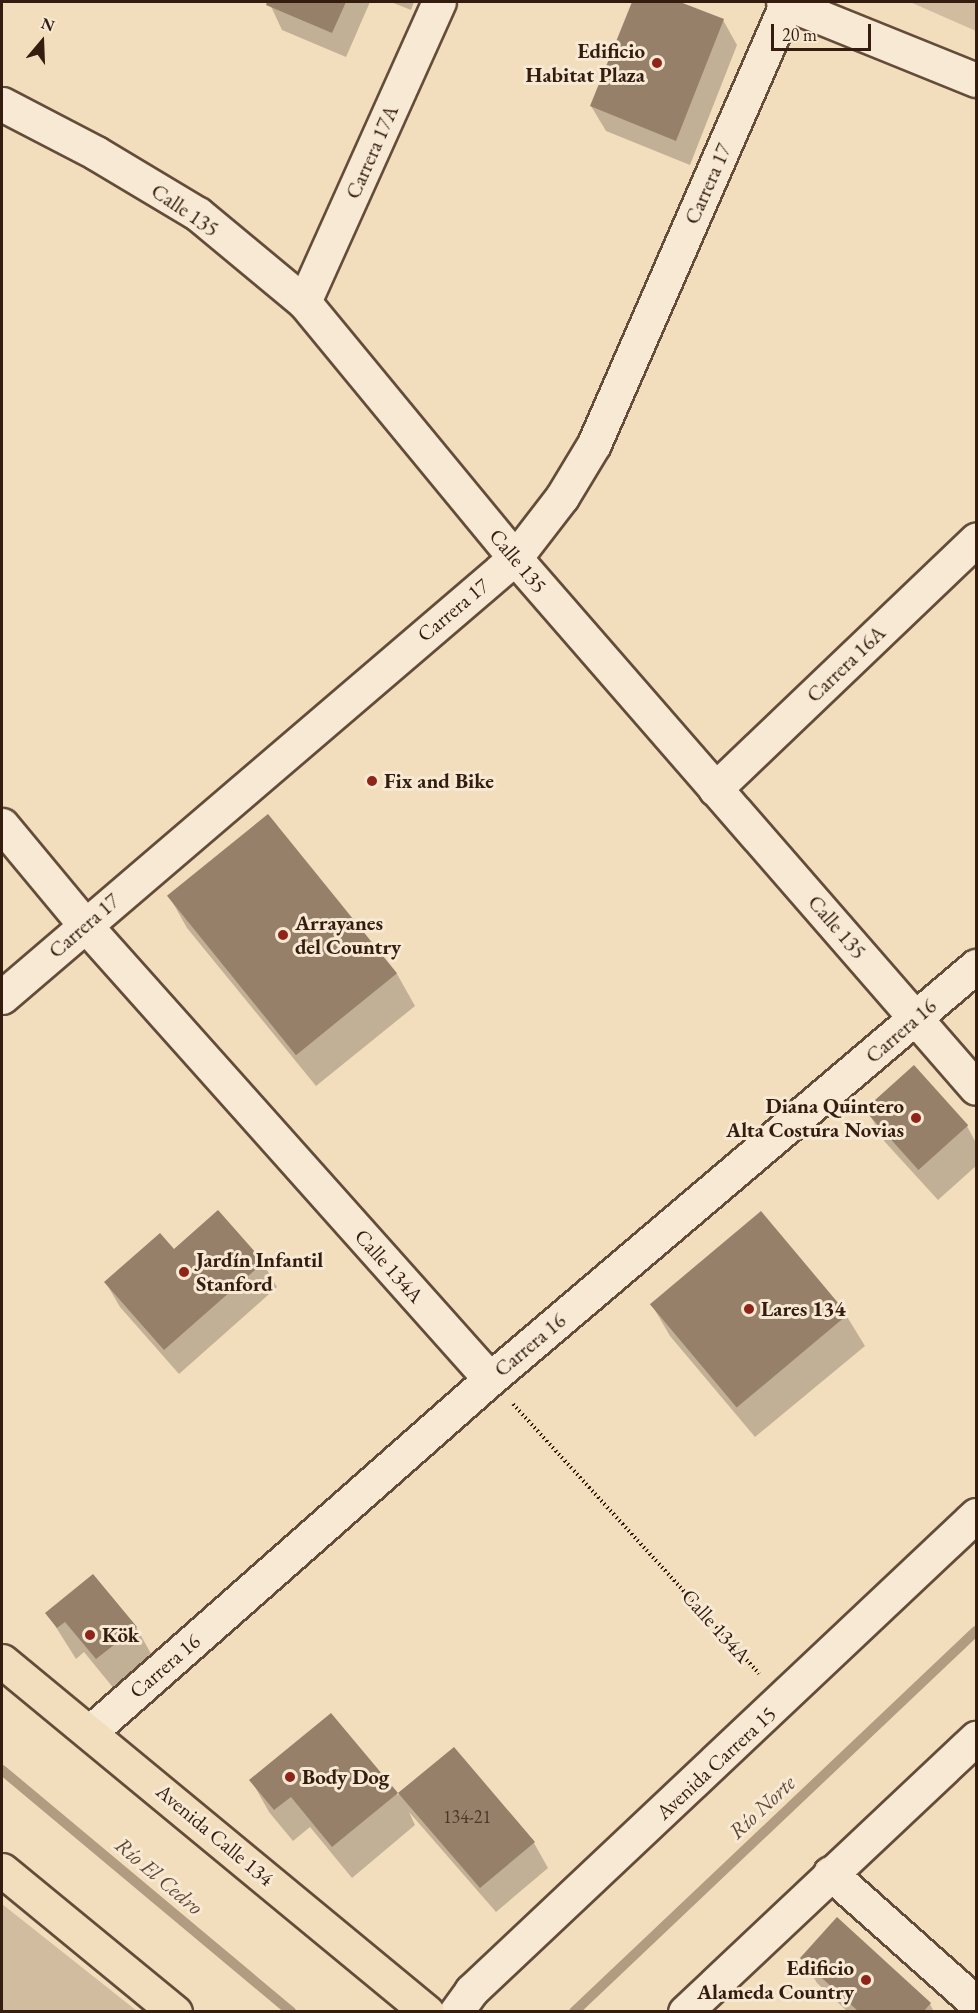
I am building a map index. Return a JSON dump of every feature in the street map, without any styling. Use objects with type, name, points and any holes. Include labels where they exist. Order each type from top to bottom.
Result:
[{"type":"main road","name":"Avenida Calle 134","points":[[2,1661],[427,2012]]},
{"type":"main road","points":[[2,1870],[175,2012]]},
{"type":"street","name":"Carrera 17A","points":[[304,302],[439,2]]},
{"type":"street","points":[[786,2],[976,80]]},
{"type":"street","name":"Carrera 17","points":[[2,997],[515,558],[562,497],[594,444],[786,2]]},
{"type":"street","name":"Calle 135","points":[[2,104],[96,153],[198,214],[304,302],[515,558],[976,1088]]},
{"type":"street","name":"Carrera 16A","points":[[715,789],[976,540]]},
{"type":"street","name":"Calle 134A","points":[[2,825],[85,925],[490,1379]]},
{"type":"street","name":"Carrera 16","points":[[90,1732],[490,1379],[917,1019],[976,966]]},
{"type":"street","name":"Avenida Carrera 15","points":[[456,2012],[471,1991],[784,1700],[976,1515]]},
{"type":"street","points":[[685,2012],[976,1738]]},
{"type":"street","points":[[830,1873],[976,2002]]},
{"type":"path","name":"Calle 134A","points":[[490,1379],[784,1700]]},
{"type":"shaded area","points":[[910,2],[976,2],[976,31]]},
{"type":"shaded area","points":[[2,1904],[137,2011],[2,2011]]},
{"type":"building","points":[[267,2],[346,2],[332,33],[266,5]]},
{"type":"building","name":"Edificio Habitat Plaza","points":[[632,2],[680,2],[724,19],[676,141],[590,106]]},
{"type":"building","name":"Arrayanes del Country","points":[[268,814],[397,973],[296,1055],[167,896]]},
{"type":"building","name":"Diana Quintero Alta Costura Novias","points":[[914,1065],[968,1125],[918,1170],[864,1110]]},
{"type":"building","name":"Jardín Infantil Stanford","points":[[218,1210],[264,1262],[164,1350],[104,1282],[160,1233],[174,1249]]},
{"type":"building","name":"Lares 134","points":[[761,1211],[848,1314],[737,1408],[650,1304]]},
{"type":"building","points":[[93,1574],[137,1627],[96,1659],[65,1622],[57,1628],[45,1613]]},
{"type":"building","points":[[331,1713],[398,1793],[332,1847],[291,1797],[274,1810],[249,1780]]},
{"type":"building","points":[[454,1747],[535,1842],[480,1888],[398,1793]]},
{"type":"building","name":"Edificio Alameda Country","points":[[837,1917],[931,2003],[923,2012],[859,2012],[800,1958]]},
{"type":"waterway","name":"Río Norte","points":[[574,2012],[976,1631]]},
{"type":"waterway","name":"Río El Cedro","points":[[2,1770],[291,2012]]},
{"type":"place","name":"Edificio Habitat Plaza","points":[[657,63]]},
{"type":"place","name":"Fix and Bike","points":[[372,781]]},
{"type":"place","name":"Arrayanes del Country","points":[[283,935]]},
{"type":"place","name":"Diana Quintero Alta Costura Novias","points":[[916,1118]]},
{"type":"place","name":"Jardín Infantil Stanford","points":[[184,1272]]},
{"type":"place","name":"Lares 134","points":[[749,1309]]},
{"type":"place","name":"Kök","points":[[90,1635]]},
{"type":"place","name":"Body Dog","points":[[290,1777]]},
{"type":"place","name":"Edificio Alameda Country","points":[[866,1980]]}]
